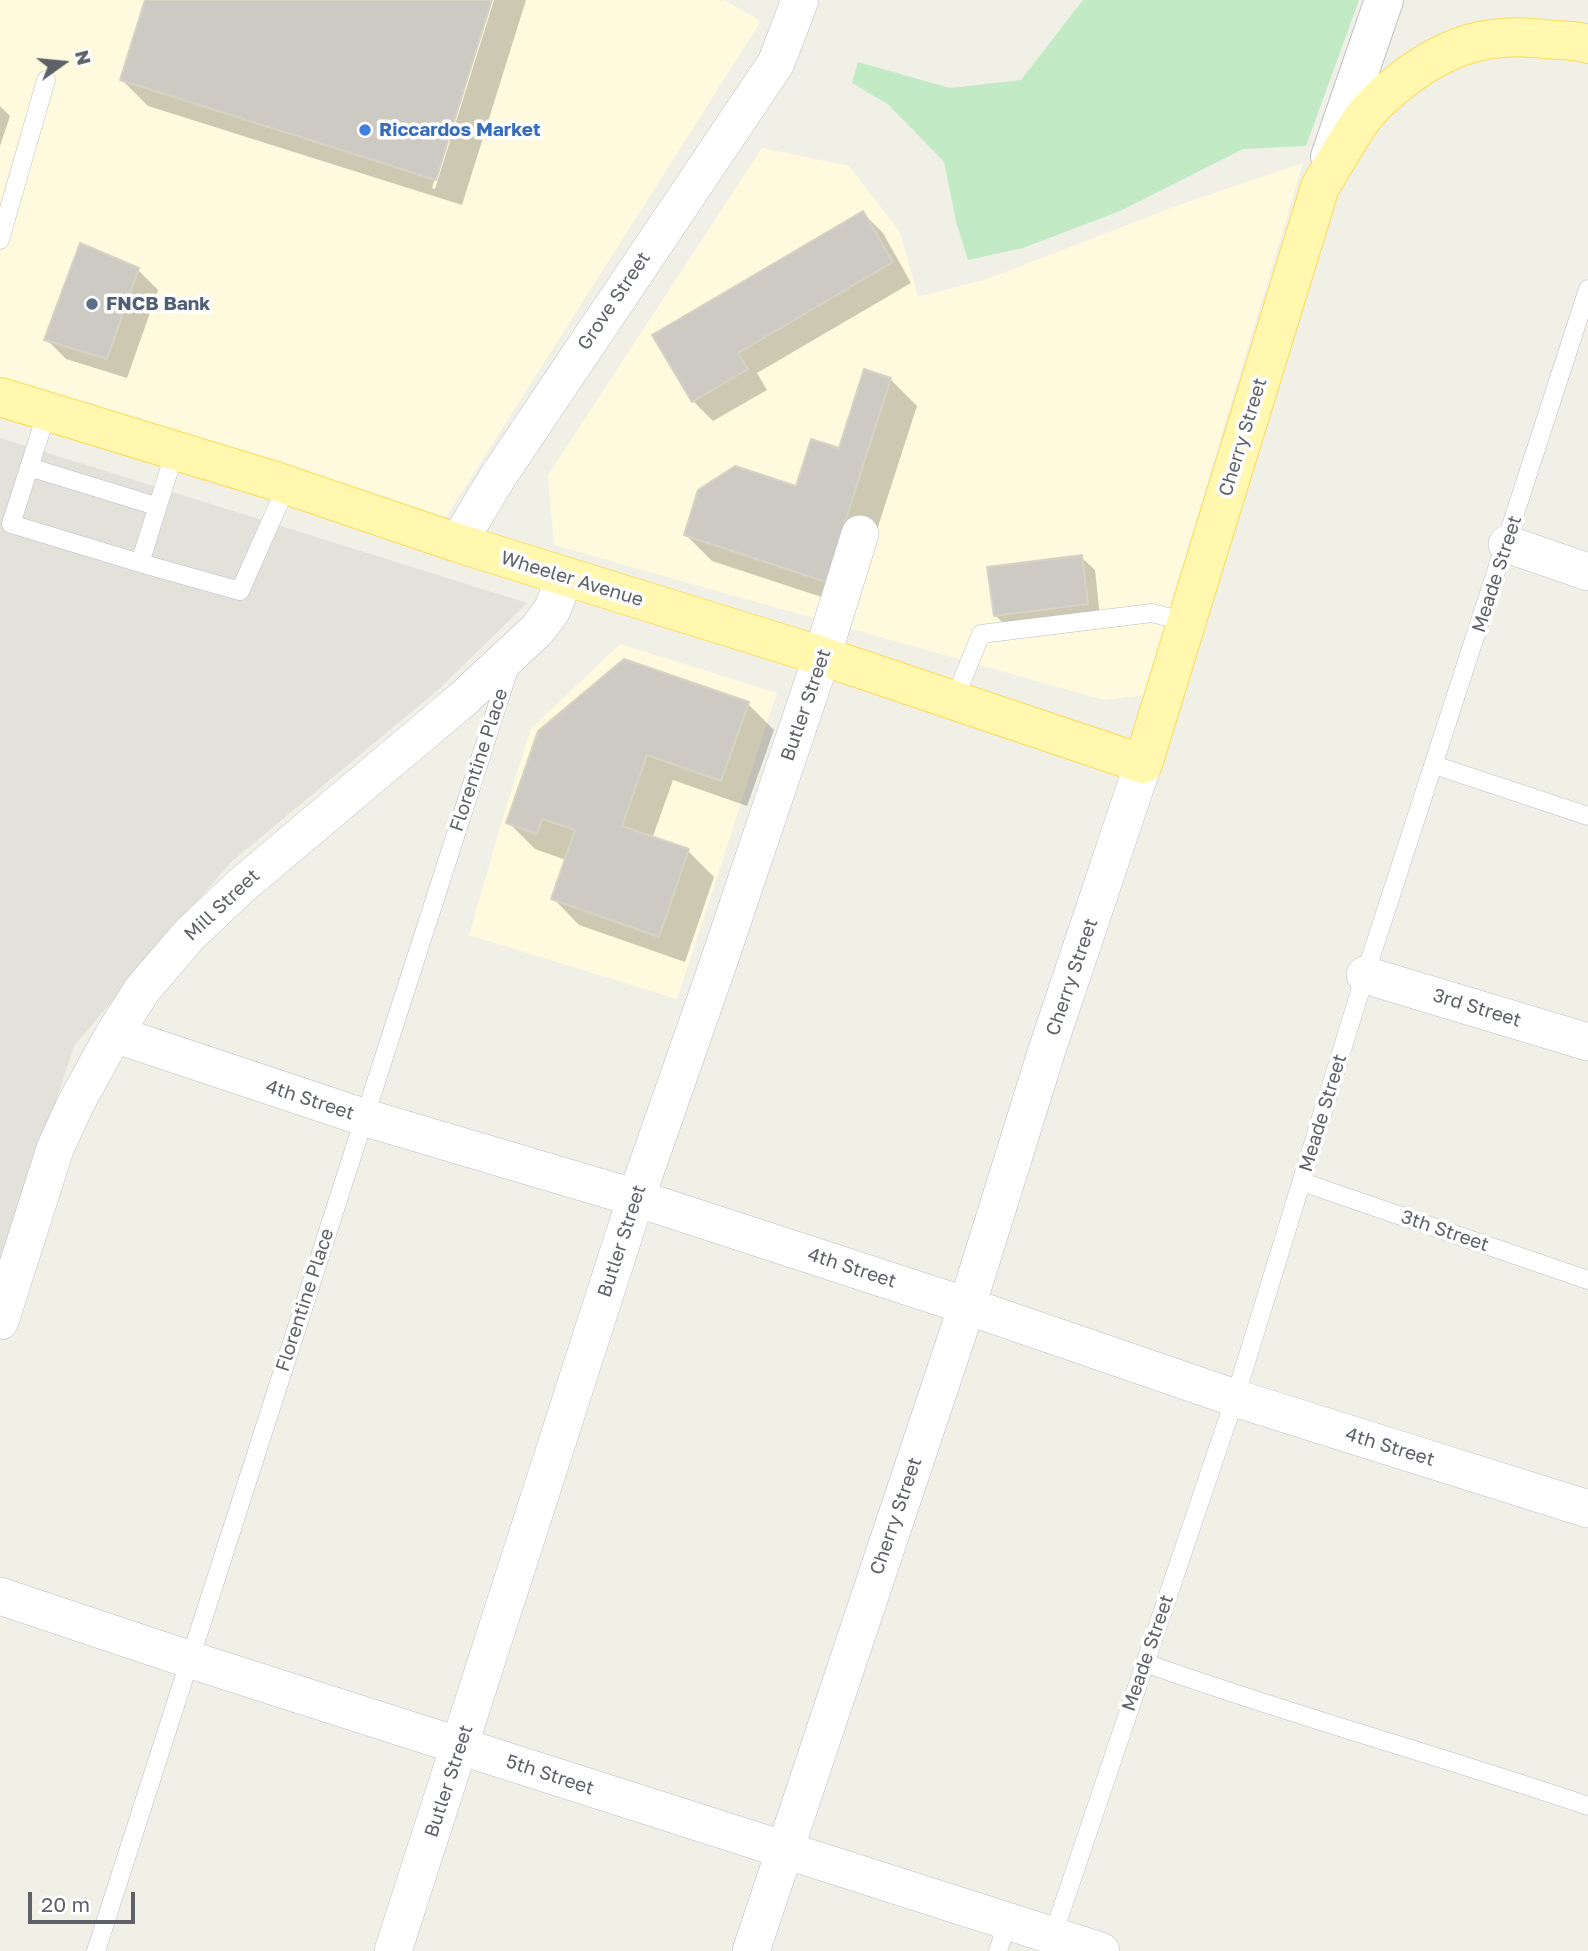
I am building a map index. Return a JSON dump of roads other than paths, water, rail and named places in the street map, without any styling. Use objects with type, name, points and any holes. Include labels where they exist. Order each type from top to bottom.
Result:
[{"type":"main road","name":"Cherry Street","points":[[1143,764],[1320,187],[1384,0]]},
{"type":"main road","points":[[1320,187],[1364,117],[1385,93],[1425,62],[1472,41],[1496,38],[1528,37],[1588,44]]},
{"type":"main road","name":"Wheeler Avenue","points":[[0,397],[287,485],[458,543],[822,656],[1143,764]]},
{"type":"street","name":"Grove Street","points":[[458,543],[504,466],[776,63],[800,0]]},
{"type":"street","name":"Butler Street","points":[[393,1951],[636,1198],[722,954],[860,534]]},
{"type":"street","points":[[1507,544],[1588,572]]},
{"type":"street","name":"Mill Street","points":[[0,1321],[55,1149],[114,1034],[142,989],[190,934],[242,885],[463,699],[538,629],[552,610],[565,577]]},
{"type":"street","name":"Cherry Street","points":[[751,1951],[967,1306],[1047,1050],[1143,764]]},
{"type":"street","name":"3rd Street","points":[[1366,975],[1588,1042]]},
{"type":"street","name":"4th Street","points":[[114,1034],[363,1118],[636,1198],[967,1306],[1235,1398],[1588,1509]]},
{"type":"street","name":"5th Street","points":[[0,1596],[191,1660],[785,1849],[1003,1936],[1052,1935],[1101,1951]]},
{"type":"lane","points":[[0,240],[46,80]]},
{"type":"lane","name":"Meade Street","points":[[1052,1935],[1235,1398],[1366,975],[1507,544],[1580,340],[1588,289]]},
{"type":"lane","points":[[47,412],[29,467],[5,523],[240,591],[287,485]]},
{"type":"lane","points":[[140,563],[174,450]]},
{"type":"lane","points":[[29,467],[156,506]]},
{"type":"lane","points":[[954,700],[981,634],[1152,613],[1186,622]]},
{"type":"lane","name":"Florentine Place","points":[[96,1951],[516,649]]},
{"type":"lane","points":[[1434,765],[1588,816]]},
{"type":"lane","name":"3th Street","points":[[1301,1182],[1588,1280]]},
{"type":"lane","points":[[1145,1663],[1247,1699],[1494,1774],[1588,1806]]},
{"type":"place","name":"Riccardos Market","points":[[365,130]]},
{"type":"place","name":"FNCB Bank","points":[[92,304]]}]
